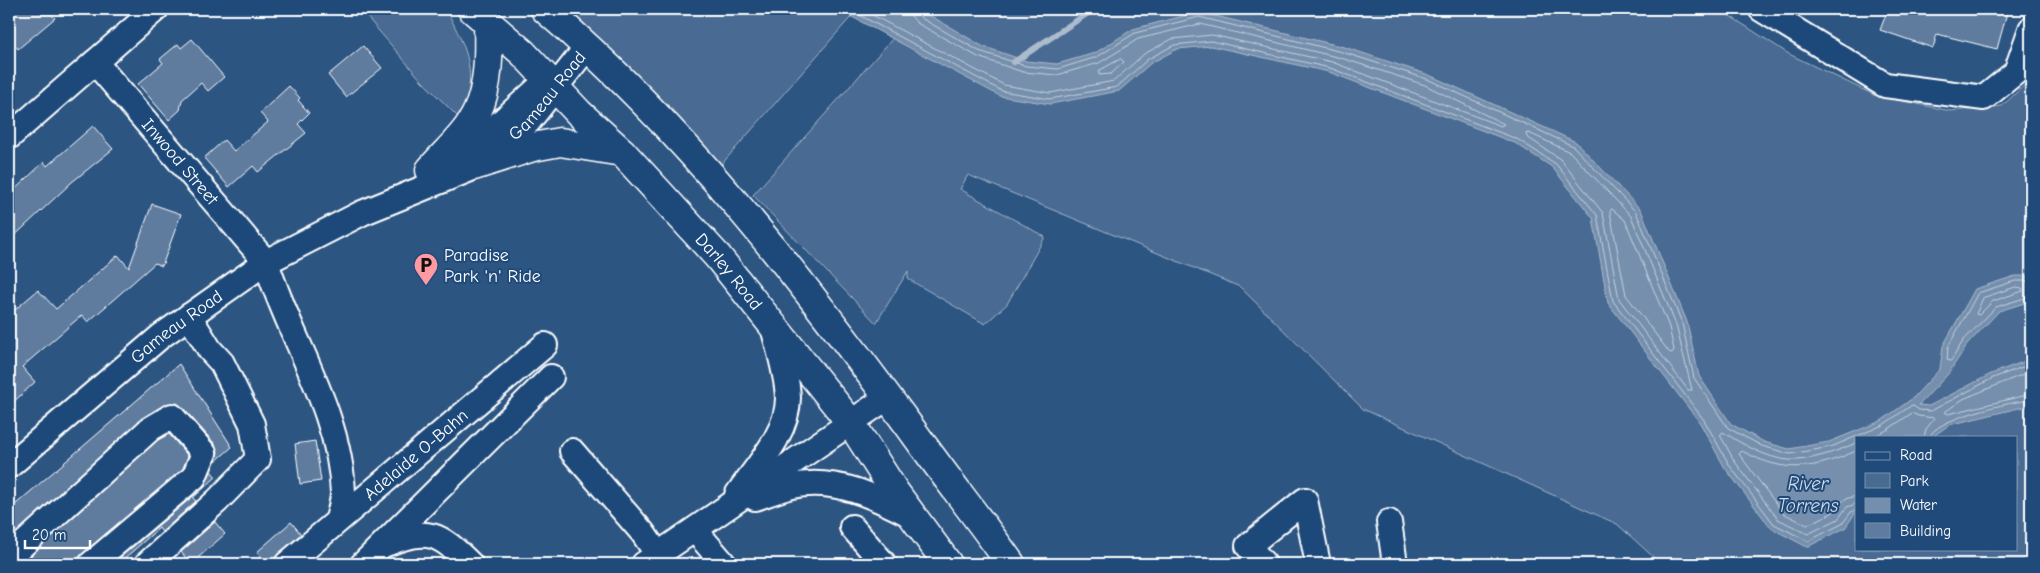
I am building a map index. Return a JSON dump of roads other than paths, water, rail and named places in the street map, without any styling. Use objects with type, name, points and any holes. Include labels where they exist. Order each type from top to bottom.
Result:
[{"type":"main road","points":[[545,9],[587,47],[704,164],[756,226],[849,344],[1011,564]]},
{"type":"main road","points":[[430,170],[476,114],[481,100],[487,64],[480,16]]},
{"type":"main road","name":"Darley Road","points":[[480,16],[523,52],[552,84],[622,152],[718,257],[851,423],[911,515],[948,564]]},
{"type":"main road","points":[[474,166],[515,152],[554,142],[572,142],[622,152]]},
{"type":"street","points":[[9,137],[156,9]]},
{"type":"street","points":[[1760,9],[1885,85],[1984,98],[2016,72],[2031,29]]},
{"type":"street","name":"Gameau Road","points":[[9,466],[161,336],[266,262],[362,213],[474,166],[512,138],[552,84],[587,47]]},
{"type":"street","name":"Inwood Street","points":[[95,62],[266,262]]},
{"type":"street","name":"Gameau Road","points":[[362,213],[489,133],[552,84]]},
{"type":"street","points":[[266,262],[278,300],[328,414],[338,449],[344,495],[338,519]]},
{"type":"street","points":[[147,564],[218,501],[258,459],[252,424],[222,363],[210,350],[189,316]]},
{"type":"street","points":[[729,507],[773,442],[786,415],[787,383],[772,323]]},
{"type":"street","name":"Adelaide O-Bahn","points":[[287,564],[545,344]]},
{"type":"street","name":"Adelaide O-Bahn","points":[[362,564],[383,546],[551,377]]},
{"type":"street","points":[[572,451],[643,533],[651,559],[888,397]]},
{"type":"street","points":[[18,551],[150,429],[172,416],[204,453],[195,476],[91,564]]},
{"type":"street","points":[[729,507],[792,486],[828,484],[861,492],[911,515]]},
{"type":"street","points":[[1264,564],[1248,546],[1305,500],[1318,564]]},
{"type":"street","points":[[1389,522],[1395,564]]},
{"type":"street","points":[[852,527],[884,564]]},
{"type":"street","points":[[695,530],[724,564]]},
{"type":"street","points":[[383,546],[411,534],[432,536],[449,543],[470,564]]},
{"type":"water","name":"River Torrens","points":[[837,9],[919,9],[982,46],[1026,61],[1057,64],[1095,53],[1133,29],[1199,12],[1344,47],[1429,75],[1576,142],[1641,210],[1687,322],[1699,376],[1731,424],[1764,442],[1789,449],[1829,442],[1881,421],[1913,398],[1940,369],[1943,346],[1975,289],[2015,276],[2031,276],[2031,301],[1999,311],[1967,345],[1948,374],[1919,405],[1929,406],[1991,374],[2031,359],[2031,405],[1949,425],[1933,436],[1855,436],[1855,513],[1845,528],[1807,547],[1771,528],[1725,468],[1700,423],[1608,303],[1593,218],[1552,167],[1515,143],[1329,72],[1211,46],[1177,49],[1151,63],[1119,91],[1050,104],[1000,96]]},
{"type":"waterway","points":[[1014,62],[1094,9]]},
{"type":"place","name":"Paradise Park 'n' Ride","points":[[426,286]]}]
